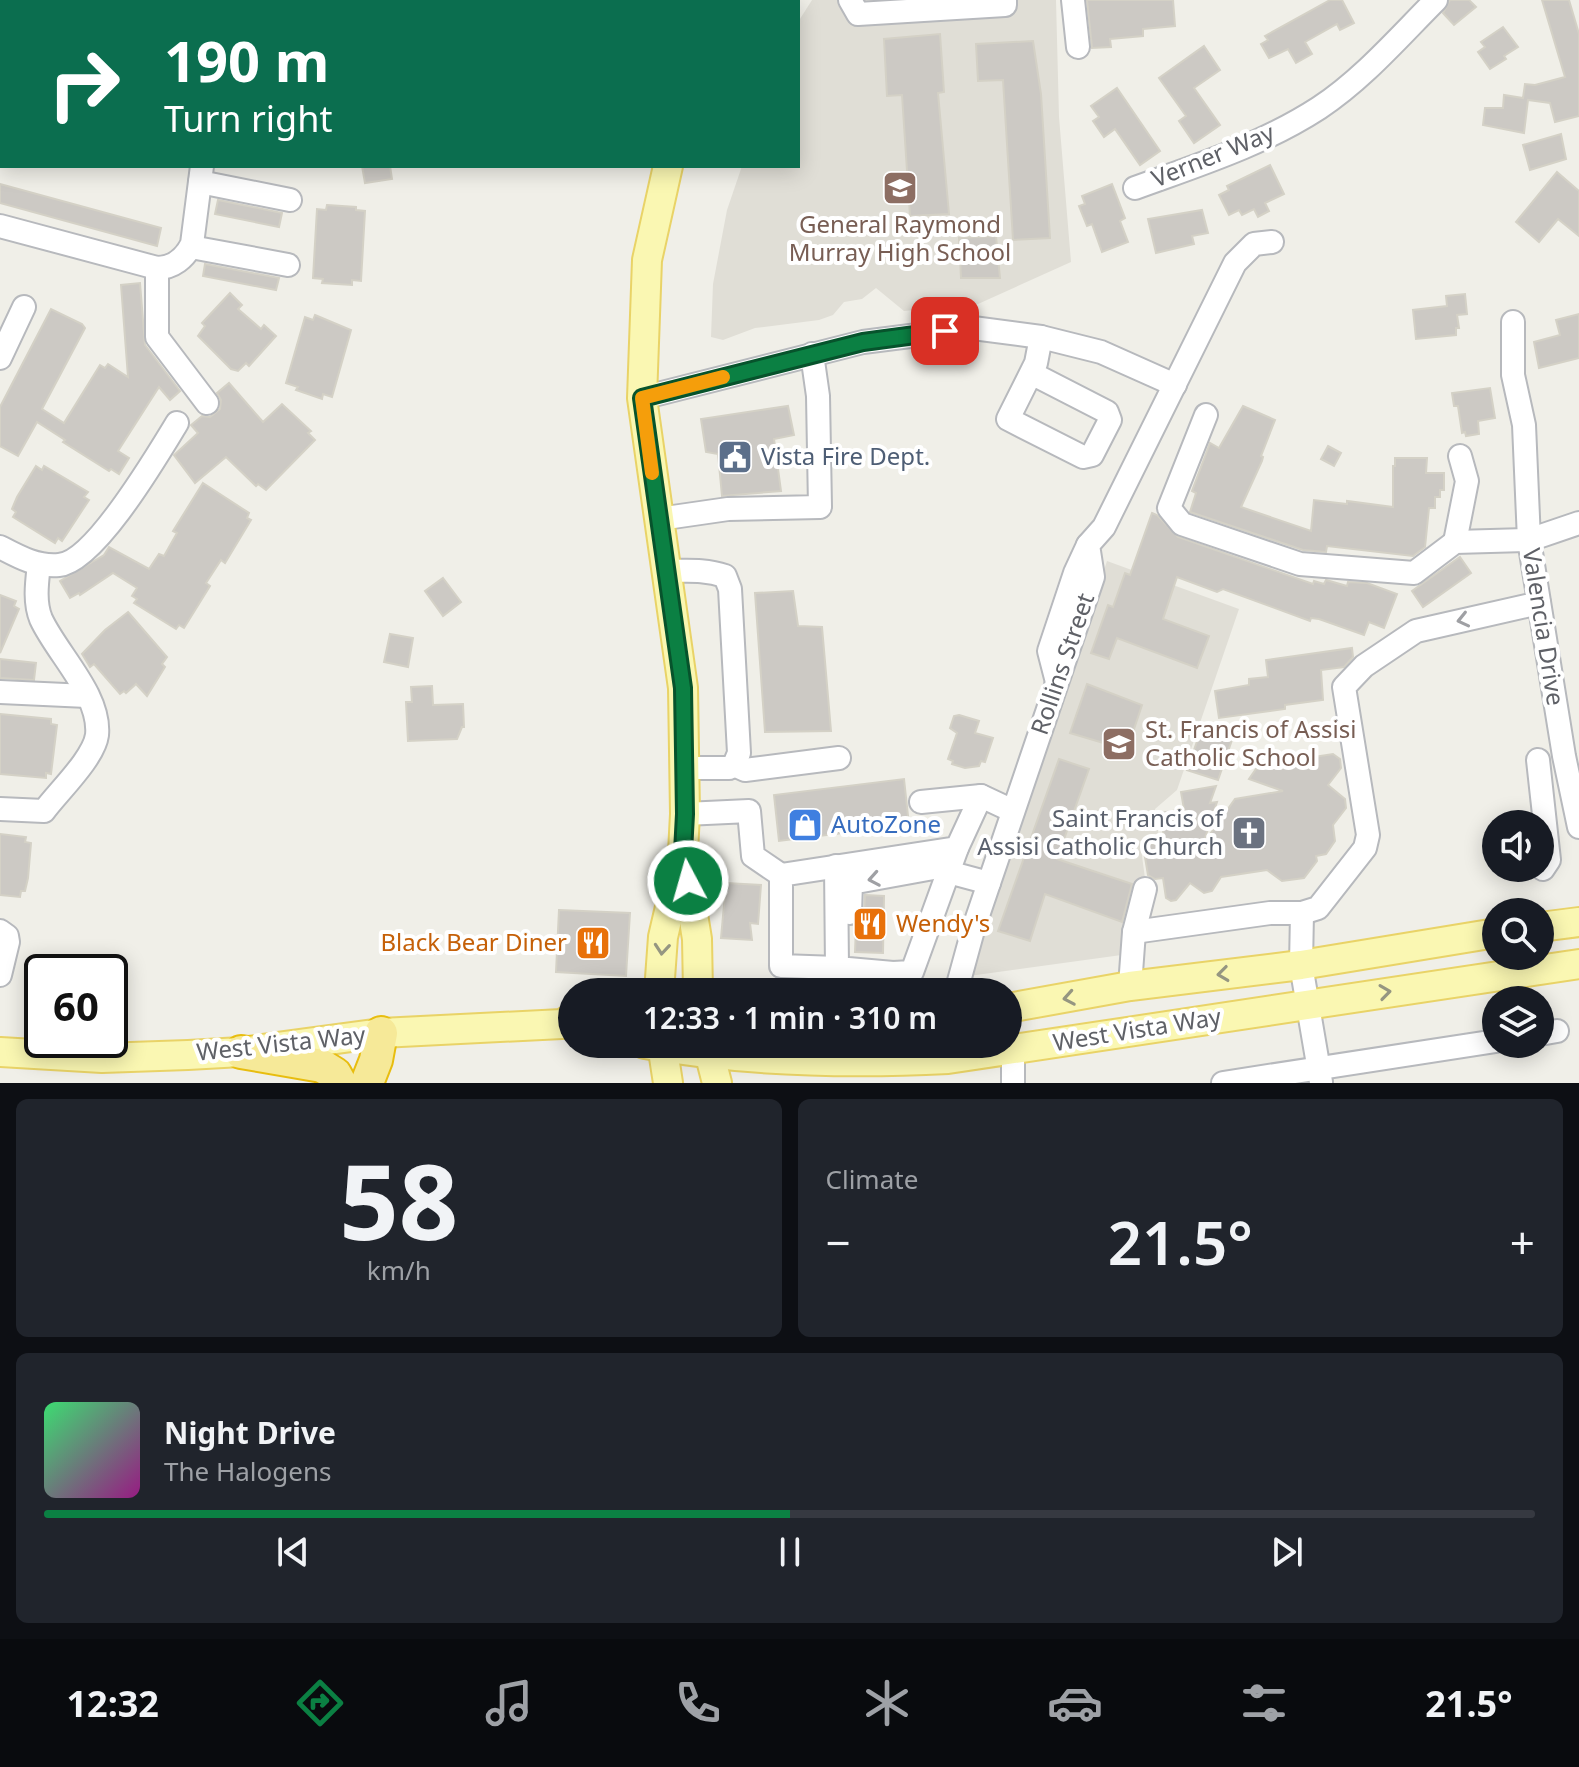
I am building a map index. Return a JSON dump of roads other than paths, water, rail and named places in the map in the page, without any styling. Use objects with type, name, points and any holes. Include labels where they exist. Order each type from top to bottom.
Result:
[{"type":"highway","points":[[367,1083],[376,1060],[381,1033]]},
{"type":"highway","points":[[241,1052],[322,1066],[335,1074],[340,1083]]},
{"type":"main road","points":[[660,978],[663,937],[683,852],[685,814],[683,688],[642,398],[647,260],[668,168]]},
{"type":"main road","points":[[683,852],[697,939],[698,978]]},
{"type":"main road","points":[[1554,925],[1579,922]]},
{"type":"main road","name":"West Vista Way","points":[[1022,1005],[1130,986],[1301,965],[1482,935]]},
{"type":"main road","name":"West Vista Way","points":[[1022,1048],[1579,964]]},
{"type":"main road","name":"West Vista Way","points":[[0,1052],[102,1058],[241,1052],[381,1033],[558,1026]]},
{"type":"main road","points":[[661,1058],[668,1083]]},
{"type":"main road","points":[[710,1058],[717,1083]]},
{"type":"main road","name":"West Vista Way","points":[[815,1058],[874,1063],[954,1058]]},
{"type":"street","points":[[850,0],[858,14],[1005,5],[1005,0]]},
{"type":"street","points":[[1073,0],[1078,47]]},
{"type":"street","name":"Verner Way","points":[[1135,188],[1253,145],[1320,107],[1366,70],[1436,0]]},
{"type":"street","points":[[0,226],[157,268],[169,268],[191,247],[201,174],[290,200]]},
{"type":"street","name":"Rollins Street","points":[[957,978],[1093,577],[1088,545],[1104,527],[1235,263],[1254,244],[1272,242]]},
{"type":"street","points":[[191,247],[288,265]]},
{"type":"street","points":[[157,268],[157,337],[207,403]]},
{"type":"street","points":[[0,358],[24,307]]},
{"type":"street","name":"Valencia Drive","points":[[1513,322],[1513,375],[1524,425],[1529,540],[1539,603],[1569,725],[1579,827]]},
{"type":"street","points":[[642,398],[863,342],[973,328],[1041,337],[1101,352],[1175,385]]},
{"type":"street","points":[[1031,373],[1107,412],[1110,420],[1092,455],[1083,457],[1008,419],[1031,373],[1041,337]]},
{"type":"street","points":[[659,519],[728,509],[820,507],[818,396],[812,354]]},
{"type":"street","points":[[1206,415],[1169,508],[1182,524],[1300,564],[1414,573],[1455,542],[1529,540],[1579,523]]},
{"type":"street","points":[[0,547],[23,560],[39,564],[62,565],[86,552],[136,487],[177,423]]},
{"type":"street","points":[[1455,542],[1467,481],[1460,456]]},
{"type":"street","points":[[0,809],[44,811],[89,754],[97,736],[95,708],[40,618],[36,591],[39,564]]},
{"type":"street","points":[[666,571],[705,570],[725,576],[729,581],[739,753],[734,765],[729,768],[684,768]]},
{"type":"street","points":[[1134,932],[1270,913],[1302,913],[1318,908],[1365,848],[1368,835],[1344,687],[1364,666],[1416,631],[1539,603]]},
{"type":"street","points":[[0,692],[87,696]]},
{"type":"street","points":[[734,765],[745,770],[839,758]]},
{"type":"street","points":[[1538,760],[1544,810]]},
{"type":"street","points":[[781,875],[781,966],[912,972],[952,862],[981,796]]},
{"type":"street","points":[[921,802],[981,796],[1013,811]]},
{"type":"street","points":[[685,814],[749,811],[753,856],[781,875],[836,866],[952,862],[989,883]]},
{"type":"street","points":[[841,978],[851,883],[952,862]]},
{"type":"street","points":[[836,866],[842,968]]},
{"type":"street","points":[[1130,986],[1134,932],[1145,889]]},
{"type":"street","points":[[1302,913],[1301,965],[1321,1075]]},
{"type":"street","points":[[0,931],[7,936],[8,942],[0,975]]},
{"type":"street","points":[[1223,1083],[1321,1075],[1482,1044]]},
{"type":"street","points":[[1013,1058],[1013,1083]]},
{"type":"place","name":"General Raymond Murray High School","points":[[900,188]]},
{"type":"place","name":"Vista Fire Dept.","points":[[735,457]]},
{"type":"place","name":"St. Francis of Assisi Catholic School","points":[[1119,744]]},
{"type":"place","name":"AutoZone","points":[[805,825]]},
{"type":"place","name":"Saint Francis of Assisi Catholic Church","points":[[1249,833]]},
{"type":"place","name":"Wendy's","points":[[870,924]]},
{"type":"place","name":"Black Bear Diner","points":[[593,943]]}]
